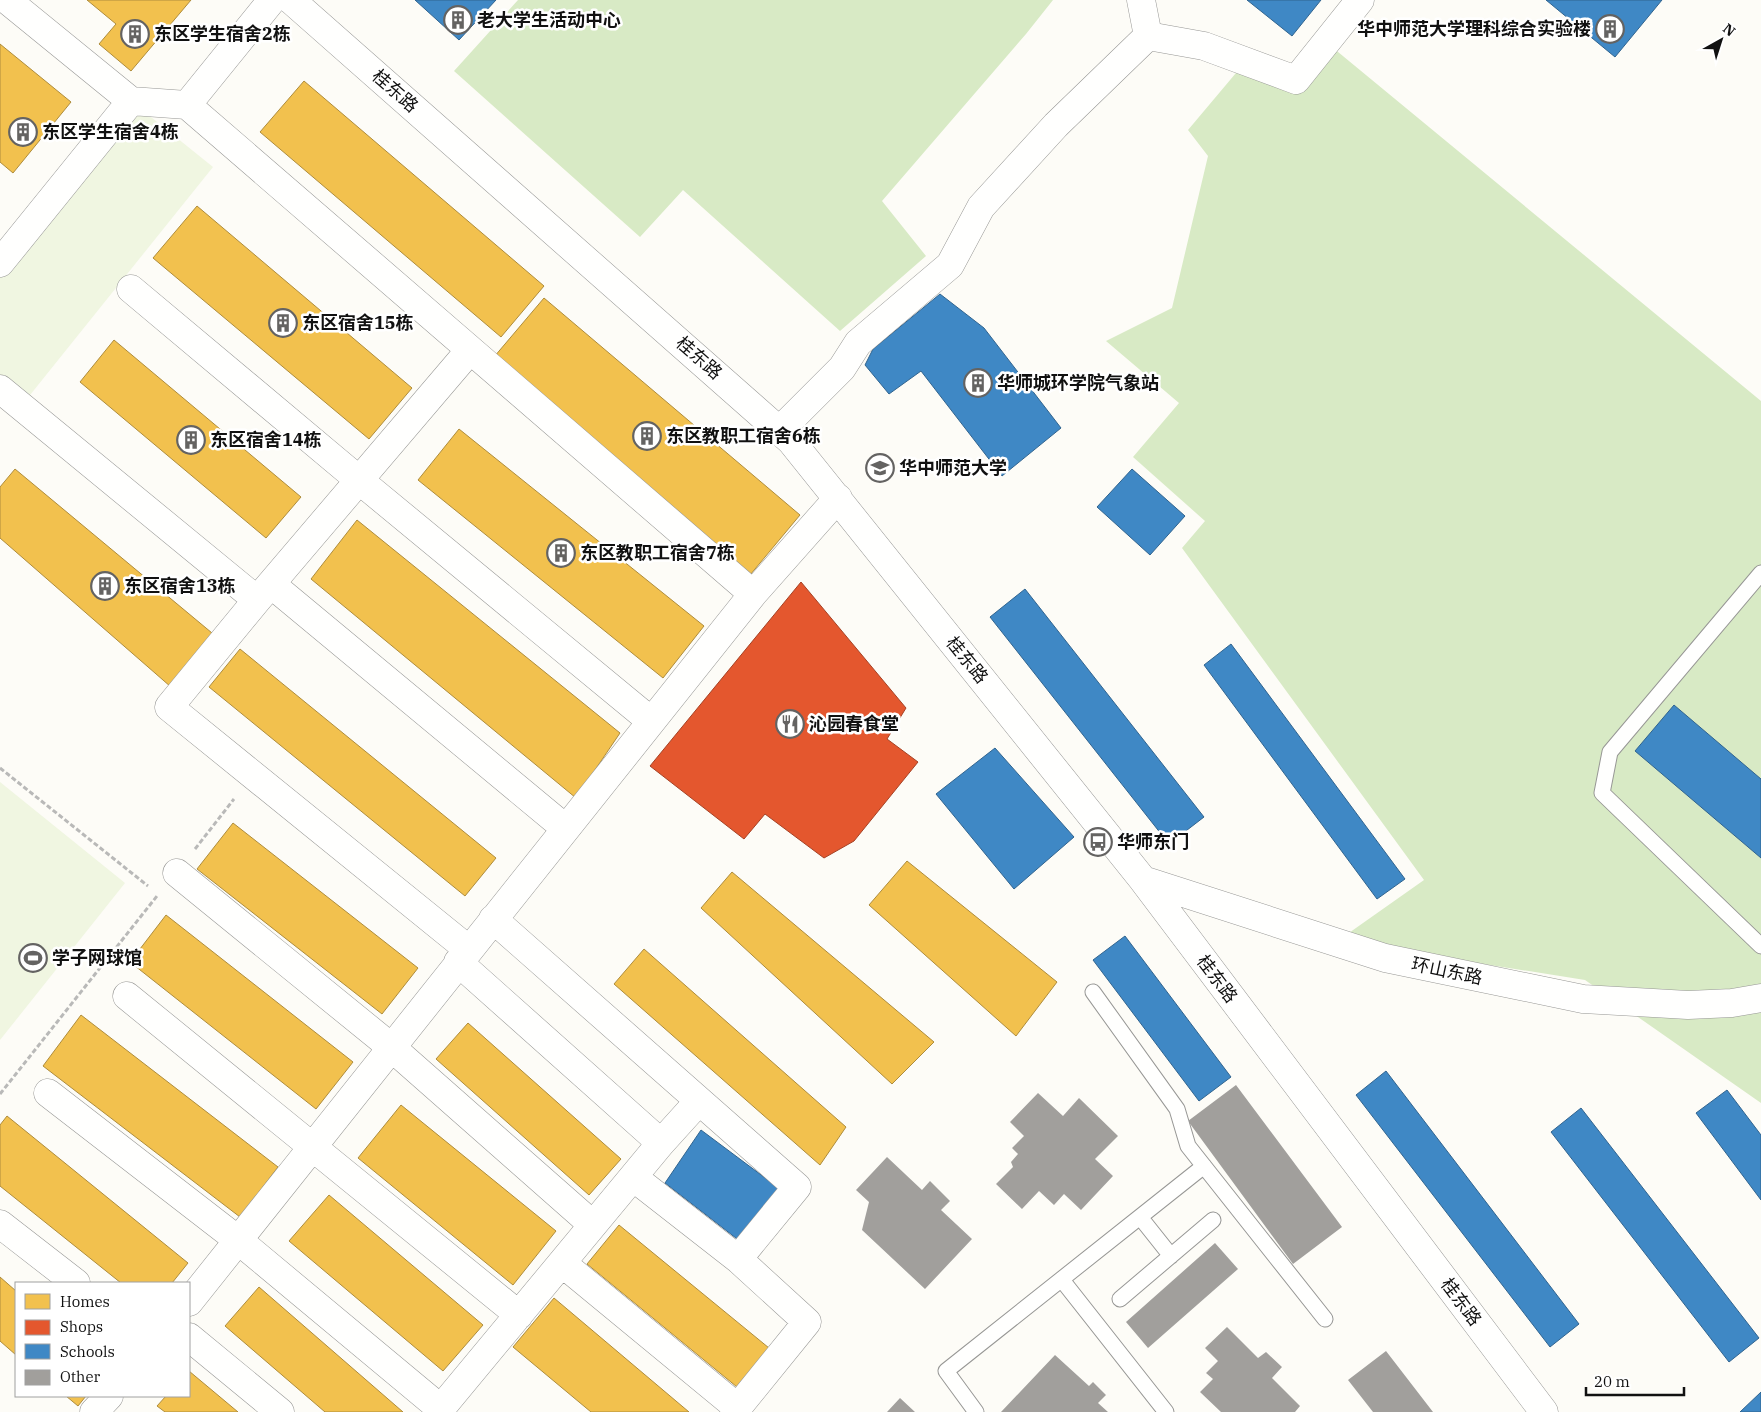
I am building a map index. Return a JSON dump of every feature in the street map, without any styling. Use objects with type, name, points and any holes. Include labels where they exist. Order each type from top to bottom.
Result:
[{"type":"street","points":[[6,0],[131,100],[187,105],[753,594]]},
{"type":"street","points":[[187,105],[272,0]]},
{"type":"street","name":"桂东路","points":[[291,0],[791,440],[1143,880],[1544,1412]]},
{"type":"street","points":[[1141,0],[1148,36]]},
{"type":"street","points":[[1148,36],[1204,46],[1296,80],[1360,0]]},
{"type":"street","points":[[780,430],[842,368],[858,343],[950,265],[981,207],[1056,125],[1148,36]]},
{"type":"street","points":[[0,263],[131,100]]},
{"type":"street","points":[[131,289],[651,721]]},
{"type":"street","points":[[470,350],[264,592],[170,707],[253,775],[464,956],[662,1143]]},
{"type":"street","points":[[0,389],[264,592],[565,828]]},
{"type":"street","points":[[190,1301],[753,594],[838,498]]},
{"type":"street","points":[[177,873],[391,1047],[593,1225]]},
{"type":"street","name":"环山东路","points":[[1143,880],[1385,958],[1583,1000],[1688,1005],[1732,1003],[1761,998]]},
{"type":"street","points":[[493,919],[797,1187],[738,1259]]},
{"type":"street","points":[[127,996],[518,1316]]},
{"type":"street","points":[[48,1093],[238,1240],[440,1410],[634,1176],[699,1101]]},
{"type":"street","points":[[562,1263],[736,1410],[807,1322],[738,1259],[634,1176]]},
{"type":"street","points":[[0,1224],[75,1282]]},
{"type":"street","points":[[190,1338],[280,1412]]},
{"type":"street","points":[[94,1412],[108,1397]]},
{"type":"lane","points":[[1761,573],[1610,752],[1602,793],[1761,946]]},
{"type":"lane","points":[[1093,992],[1177,1109],[1188,1146],[1325,1319]]},
{"type":"lane","points":[[976,1412],[946,1371],[1204,1166]]},
{"type":"lane","points":[[1140,1217],[1171,1256]]},
{"type":"lane","points":[[1120,1299],[1213,1220]]},
{"type":"lane","points":[[1062,1280],[1166,1412]]},
{"type":"path","points":[[0,768],[151,888]]},
{"type":"path","points":[[177,873],[253,775]]},
{"type":"path","points":[[0,1094],[159,894]]},
{"type":"green space","points":[[518,0],[1053,0],[882,201],[926,256],[840,331],[683,190],[640,237],[454,71]]},
{"type":"green space","points":[[1332,47],[1761,401],[1761,1103],[1585,980],[1389,949],[1346,935],[1424,880],[1182,548],[1205,521],[1133,457],[1179,403],[1106,341],[1172,308],[1208,156],[1188,130],[1241,67],[1297,86]]},
{"type":"green space","points":[[131,101],[213,167],[22,405],[0,388],[0,263]]},
{"type":"green space","name":"学子网球馆","points":[[0,782],[125,883],[0,1040]]},
{"type":"building: Homes","name":"东区学生宿舍2栋","points":[[87,0],[191,0],[131,71],[99,44],[116,24]]},
{"type":"building: Homes","name":"东区学生宿舍4栋","points":[[0,44],[71,102],[13,173],[0,162]]},
{"type":"building: Homes","points":[[304,81],[544,286],[501,337],[260,132]]},
{"type":"building: Homes","name":"东区宿舍15栋","points":[[197,206],[412,388],[369,439],[153,258]]},
{"type":"building: Homes","name":"东区教职工宿舍6栋","points":[[544,298],[800,515],[750,575],[494,357]]},
{"type":"building: Homes","name":"东区宿舍14栋","points":[[114,340],[301,497],[266,538],[80,382]]},
{"type":"building: Homes","name":"东区教职工宿舍7栋","points":[[459,429],[704,626],[663,678],[418,480]]},
{"type":"building: Homes","name":"东区宿舍13栋","points":[[15,469],[212,633],[171,687],[0,538],[0,487]]},
{"type":"building: Homes","points":[[357,520],[620,733],[576,798],[311,579]]},
{"type":"building: Homes","points":[[240,649],[496,858],[465,896],[209,687]]},
{"type":"building: Homes","points":[[233,823],[418,968],[382,1014],[197,869]]},
{"type":"building: Homes","points":[[907,861],[1057,982],[1016,1036],[869,905]]},
{"type":"building: Homes","points":[[732,872],[934,1042],[892,1084],[701,908]]},
{"type":"building: Homes","points":[[166,915],[353,1062],[316,1109],[130,962]]},
{"type":"building: Homes","points":[[644,949],[846,1127],[820,1165],[614,984]]},
{"type":"building: Homes","points":[[81,1015],[278,1167],[240,1217],[43,1066]]},
{"type":"building: Homes","points":[[468,1023],[621,1159],[589,1195],[436,1059]]},
{"type":"building: Homes","points":[[401,1105],[556,1231],[513,1285],[358,1158]]},
{"type":"building: Homes","points":[[7,1116],[188,1263],[173,1282],[120,1282],[0,1186],[0,1125]]},
{"type":"building: Homes","points":[[329,1195],[483,1325],[443,1371],[289,1241]]},
{"type":"building: Homes","points":[[619,1225],[769,1348],[737,1387],[587,1264]]},
{"type":"building: Homes","points":[[0,1277],[15,1290],[15,1354],[0,1341]]},
{"type":"building: Homes","points":[[259,1287],[403,1412],[325,1412],[225,1326]]},
{"type":"building: Homes","points":[[554,1298],[689,1412],[591,1412],[513,1347]]},
{"type":"building: Homes","points":[[190,1372],[238,1412],[165,1412],[157,1406],[165,1397],[190,1397]]},
{"type":"building: Homes","points":[[67,1397],[85,1397],[78,1406]]},
{"type":"building: Shops","name":"沁园春食堂","points":[[801,582],[906,708],[887,739],[918,762],[854,841],[824,858],[765,814],[744,839],[650,766]]},
{"type":"building: Schools","name":"老大学生活动中心","points":[[415,0],[496,0],[459,40]]},
{"type":"building: Schools","points":[[1247,0],[1321,0],[1292,36]]},
{"type":"building: Schools","name":"华中师范大学理科综合实验楼","points":[[1546,0],[1662,0],[1615,57]]},
{"type":"building: Schools","name":"华师城环学院气象站","points":[[940,294],[984,328],[1061,428],[1002,476],[921,371],[889,394],[865,365],[873,349]]},
{"type":"building: Schools","points":[[1132,469],[1185,516],[1150,555],[1097,507]]},
{"type":"building: Schools","points":[[1025,589],[1204,817],[1169,844],[990,617]]},
{"type":"building: Schools","points":[[1231,644],[1405,879],[1377,899],[1204,665]]},
{"type":"building: Schools","points":[[1674,705],[1761,779],[1761,858],[1635,751]]},
{"type":"building: Schools","points":[[995,748],[1074,837],[1014,889],[936,794]]},
{"type":"building: Schools","points":[[1125,936],[1231,1077],[1199,1101],[1093,960]]},
{"type":"building: Schools","points":[[1386,1071],[1579,1324],[1550,1347],[1356,1095]]},
{"type":"building: Schools","points":[[1727,1090],[1761,1135],[1761,1200],[1696,1113]]},
{"type":"building: Schools","points":[[1581,1108],[1759,1338],[1729,1362],[1551,1132]]},
{"type":"building: Schools","points":[[701,1130],[784,1192],[741,1242],[665,1183]]},
{"type":"building: Schools","points":[[1761,1392],[1761,1412],[1740,1412]]},
{"type":"building: Other","points":[[1236,1085],[1342,1227],[1293,1264],[1188,1121]]},
{"type":"building: Other","points":[[1038,1093],[1063,1116],[1079,1098],[1118,1136],[1095,1159],[1113,1176],[1081,1210],[1064,1194],[1054,1205],[1039,1191],[1022,1209],[996,1184],[1013,1167],[1011,1162],[1018,1154],[1012,1148],[1024,1136],[1010,1122]]},
{"type":"building: Other","points":[[887,1157],[922,1190],[930,1181],[950,1201],[941,1210],[972,1239],[925,1289],[862,1230],[869,1202],[856,1190]]},
{"type":"building: Other","points":[[1215,1243],[1238,1269],[1148,1348],[1126,1322]]},
{"type":"building: Other","points":[[1227,1327],[1258,1358],[1266,1352],[1282,1367],[1272,1378],[1300,1406],[1295,1412],[1221,1412],[1200,1392],[1213,1379],[1206,1373],[1218,1361],[1205,1348]]},
{"type":"building: Other","points":[[1386,1351],[1433,1412],[1373,1412],[1348,1380]]},
{"type":"building: Other","points":[[1055,1355],[1089,1386],[1093,1382],[1106,1395],[1098,1403],[1108,1412],[1001,1412]]},
{"type":"building: Other","points":[[900,1398],[915,1412],[887,1412]]},
{"type":"place","name":"老大学生活动中心","points":[[458,20]]},
{"type":"place","name":"华中师范大学理科综合实验楼","points":[[1610,29]]},
{"type":"place","name":"东区学生宿舍2栋","points":[[135,34]]},
{"type":"place","name":"东区学生宿舍4栋","points":[[23,132]]},
{"type":"place","name":"东区宿舍15栋","points":[[283,323]]},
{"type":"place","name":"华师城环学院气象站","points":[[978,383]]},
{"type":"place","name":"东区教职工宿舍6栋","points":[[647,436]]},
{"type":"place","name":"东区宿舍14栋","points":[[191,440]]},
{"type":"place","name":"华中师范大学","points":[[880,468]]},
{"type":"place","name":"东区教职工宿舍7栋","points":[[561,553]]},
{"type":"place","name":"东区宿舍13栋","points":[[105,586]]},
{"type":"place","name":"沁园春食堂","points":[[790,724]]},
{"type":"place","name":"华师东门","points":[[1098,842]]},
{"type":"place","name":"学子网球馆","points":[[33,958]]}]
